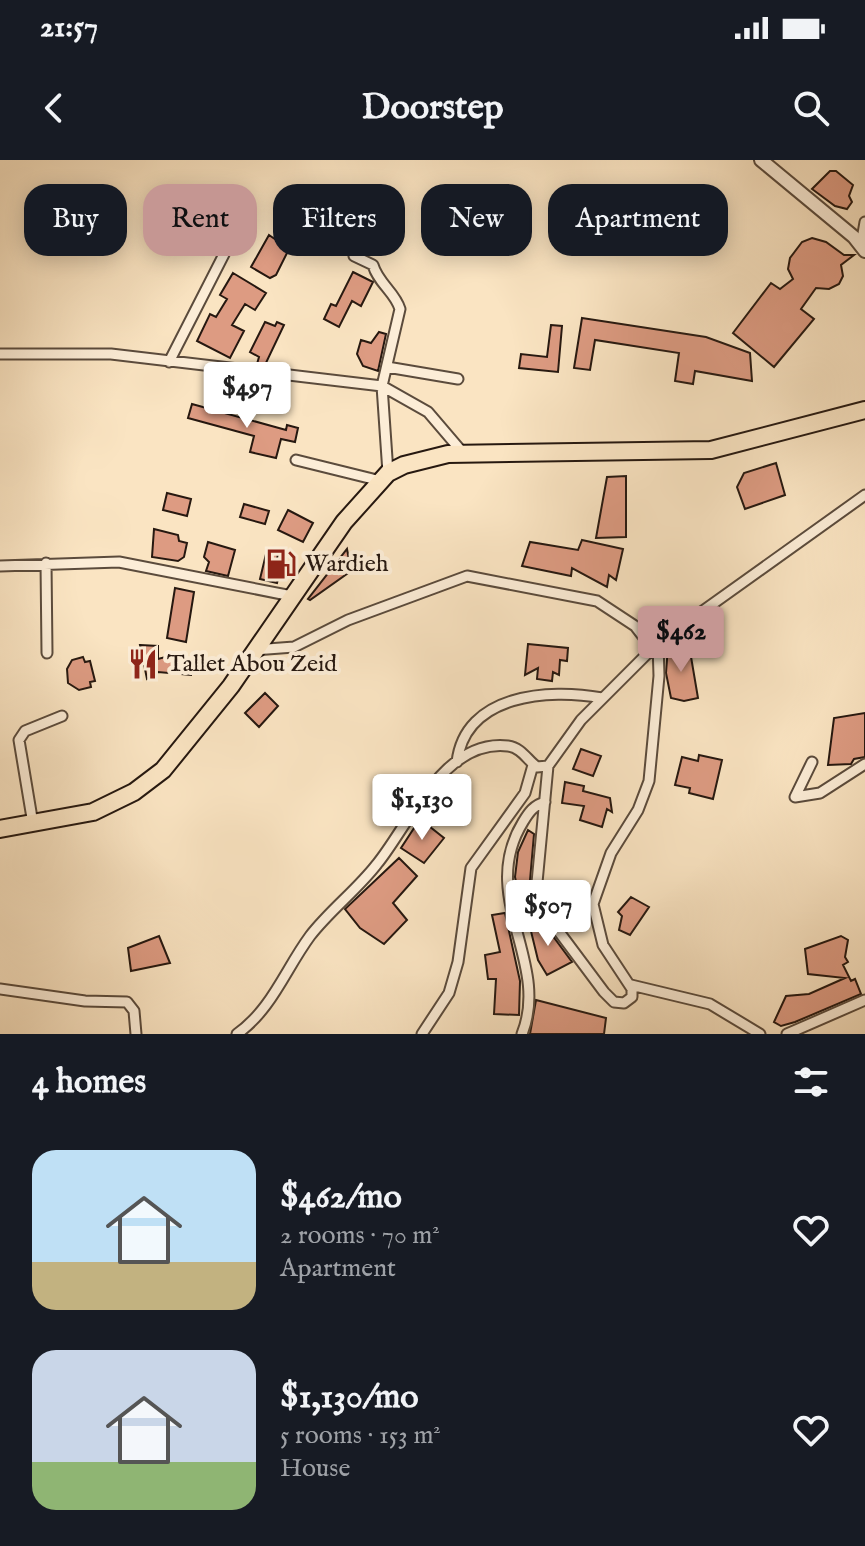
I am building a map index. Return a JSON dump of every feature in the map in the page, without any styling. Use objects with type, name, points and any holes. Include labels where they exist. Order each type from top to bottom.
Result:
[{"type":"highway","points":[[0,829],[93,812],[150,782],[180,753],[344,522],[384,477],[420,458],[463,453],[711,450],[865,410]]},
{"type":"street","points":[[761,160],[863,248]]},
{"type":"street","points":[[863,248],[865,222]]},
{"type":"street","points":[[169,362],[223,256]]},
{"type":"street","points":[[296,460],[384,477],[382,386],[400,309],[398,300],[378,279],[373,265],[354,256]]},
{"type":"street","points":[[0,354],[111,354],[382,386],[428,412],[463,453]]},
{"type":"street","points":[[387,367],[458,379]]},
{"type":"street","points":[[254,650],[294,647],[348,620],[467,576],[597,601],[635,626],[655,646],[660,667],[649,781],[638,810],[607,860],[593,904],[603,945],[631,985],[633,992],[629,1000],[614,1002],[545,913],[536,893],[548,766],[574,728],[655,646],[865,495]]},
{"type":"street","points":[[0,566],[119,562],[292,596]]},
{"type":"street","points":[[46,563],[47,653]]},
{"type":"street","points":[[457,762],[470,728],[494,708],[548,692],[602,698]]},
{"type":"street","points":[[33,824],[19,740],[25,731],[62,716]]},
{"type":"street","points":[[237,1034],[260,1015],[308,938],[377,865],[430,787],[457,762],[484,749],[507,746],[524,753],[533,765],[548,766]]},
{"type":"street","points":[[812,762],[795,797],[820,793],[865,764]]},
{"type":"street","points":[[422,1034],[452,983],[471,868],[525,793],[533,765]]},
{"type":"street","points":[[522,1034],[528,1013],[527,989],[505,869],[519,829],[531,810],[545,802]]},
{"type":"street","points":[[631,985],[710,1004],[760,1034]]},
{"type":"street","points":[[0,989],[85,1001],[127,1002],[134,1011],[136,1034]]},
{"type":"street","points":[[787,1034],[865,1000]]},
{"type":"building","points":[[830,171],[836,171],[853,185],[849,196],[852,202],[847,209],[835,206],[812,189]]},
{"type":"building","points":[[269,235],[273,238],[273,256],[286,256],[276,275],[270,278],[251,267]]},
{"type":"building","points":[[812,238],[826,242],[844,255],[854,255],[841,265],[843,276],[839,284],[829,289],[816,288],[801,309],[814,319],[774,367],[733,333],[771,283],[780,289],[793,279],[788,269],[790,258],[802,242]]},
{"type":"building","points":[[353,272],[373,282],[361,306],[352,301],[339,327],[324,319],[331,304],[336,306]]},
{"type":"building","points":[[233,273],[266,293],[255,310],[245,304],[232,325],[244,331],[230,358],[197,341],[210,314],[216,317],[227,299],[220,295]]},
{"type":"building","points":[[582,318],[706,337],[750,353],[752,381],[695,371],[693,384],[675,381],[679,353],[595,340],[590,370],[574,368]]},
{"type":"building","points":[[265,322],[284,325],[265,365],[257,364],[259,357],[250,352]]},
{"type":"building","points":[[551,325],[562,326],[558,372],[519,368],[521,354],[547,357]]},
{"type":"building","points":[[379,332],[386,334],[378,371],[363,366],[357,354],[361,340],[371,343]]},
{"type":"building","points":[[192,404],[286,430],[287,425],[298,428],[295,442],[281,439],[276,458],[250,452],[254,436],[188,418]]},
{"type":"building","points":[[776,463],[785,495],[745,509],[737,487],[744,473]]},
{"type":"building","points":[[626,476],[626,537],[596,538],[607,477]]},
{"type":"building","points":[[167,493],[191,499],[187,516],[163,510]]},
{"type":"building","points":[[244,504],[269,511],[265,524],[240,517]]},
{"type":"building","points":[[288,510],[313,523],[303,542],[278,530]]},
{"type":"building","points":[[154,529],[178,535],[179,541],[187,543],[184,557],[178,561],[152,557]]},
{"type":"building","points":[[582,540],[623,549],[616,580],[609,575],[607,587],[572,568],[571,576],[522,566],[530,542],[578,550]]},
{"type":"building","points":[[208,542],[235,550],[228,576],[206,571],[209,562],[204,557]]},
{"type":"building","points":[[347,549],[351,571],[308,599]]},
{"type":"building","points":[[267,550],[278,555],[274,569],[280,571],[277,583],[260,579]]},
{"type":"building","points":[[175,588],[194,592],[186,642],[167,638]]},
{"type":"building","points":[[528,644],[568,648],[567,661],[560,660],[559,675],[553,672],[552,681],[537,679],[538,668],[525,675]]},
{"type":"building","points":[[140,645],[158,646],[158,659],[173,655],[192,661],[191,675],[158,672],[147,679]]},
{"type":"building","points":[[689,645],[698,698],[684,701],[671,698],[666,673],[668,646]]},
{"type":"building","points":[[83,657],[85,662],[90,661],[95,681],[90,682],[91,687],[79,690],[68,683],[67,669],[72,660]]},
{"type":"building","points":[[265,693],[278,706],[259,727],[245,713]]},
{"type":"building","points":[[865,713],[865,757],[854,759],[851,764],[828,765],[834,718]]},
{"type":"building","points":[[581,749],[601,756],[593,776],[573,769]]},
{"type":"building","points":[[699,755],[722,760],[713,799],[689,793],[690,788],[675,785],[682,757],[698,761]]},
{"type":"building","points":[[565,782],[584,786],[583,791],[610,798],[612,812],[607,809],[602,827],[580,820],[584,806],[562,803]]},
{"type":"building","points":[[420,819],[444,838],[424,863],[401,848]]},
{"type":"building","points":[[528,830],[534,834],[529,892],[535,908],[522,911],[515,877],[518,852]]},
{"type":"building","points":[[399,858],[417,876],[393,903],[407,920],[384,944],[360,928],[345,909]]},
{"type":"building","points":[[631,897],[649,907],[630,935],[619,930],[622,916],[618,912]]},
{"type":"building","points":[[505,913],[520,981],[519,1015],[494,1014],[496,979],[488,979],[485,955],[500,952],[492,915]]},
{"type":"building","points":[[538,916],[572,962],[547,975],[538,960],[529,923]]},
{"type":"building","points":[[159,936],[170,963],[131,971],[128,948]]},
{"type":"building","points":[[841,936],[848,940],[845,957],[848,962],[843,965],[851,981],[855,979],[861,994],[795,1022],[781,1026],[774,1022],[786,996],[809,994],[845,978],[808,974],[805,949]]},
{"type":"building","points":[[536,1000],[606,1018],[604,1034],[530,1034]]},
{"type":"place","name":"Wardieh","points":[[281,564]]},
{"type":"place","name":"Tallet Abou Zeid","points":[[143,664]]}]
